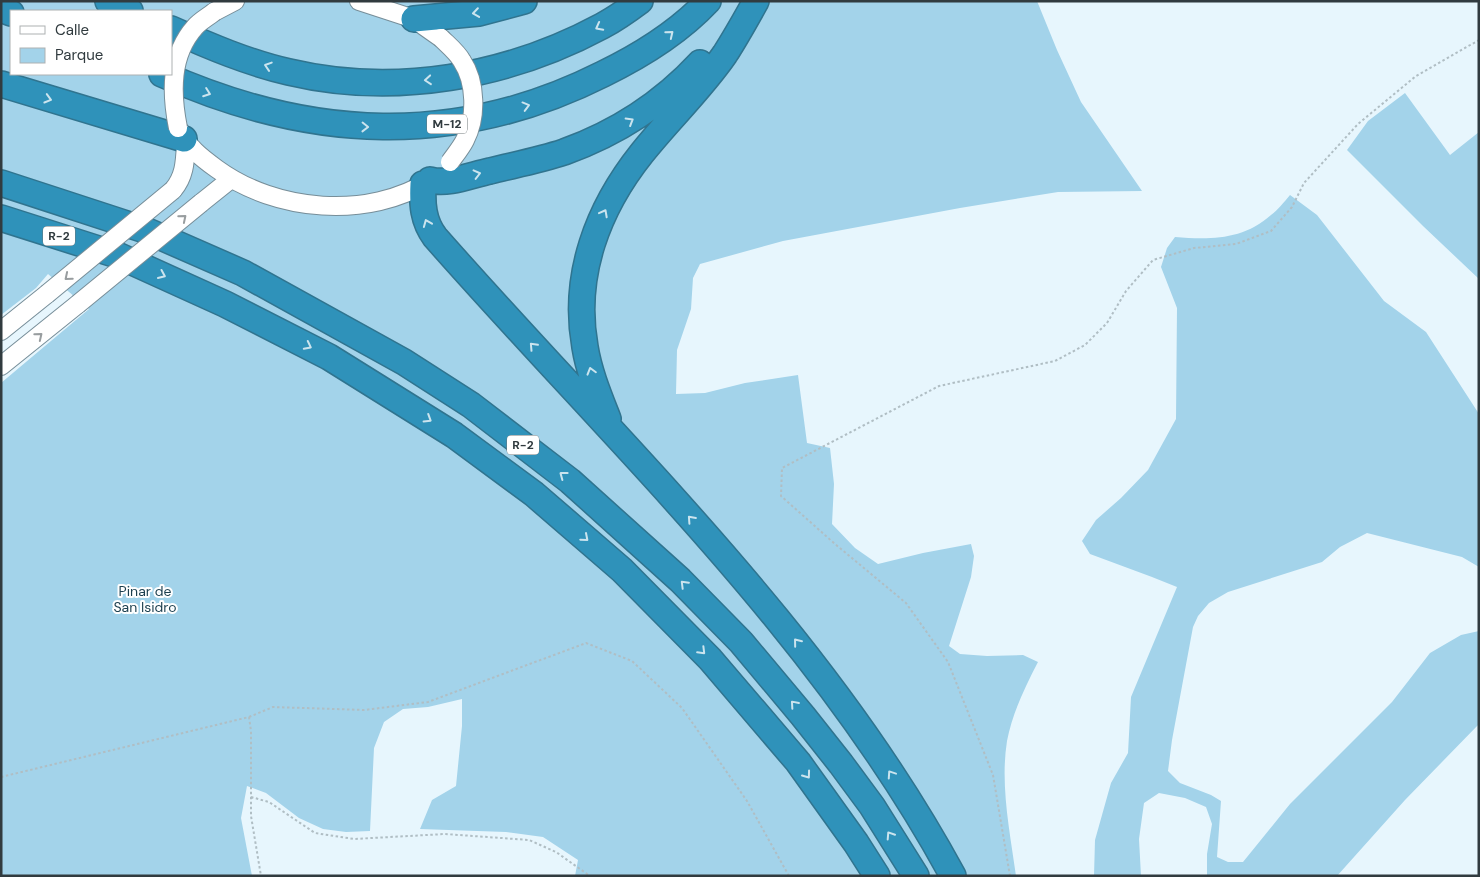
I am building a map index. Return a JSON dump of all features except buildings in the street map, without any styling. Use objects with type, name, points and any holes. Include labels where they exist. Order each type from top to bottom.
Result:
[{"type":"highway","points":[[108,1],[128,10]]},
{"type":"highway","points":[[414,20],[479,13],[524,1]]},
{"type":"highway","points":[[172,29],[232,54],[289,72],[330,79],[372,83],[414,81],[450,78],[499,68],[533,56],[564,45],[604,25],[640,1]]},
{"type":"highway","name":"M-12","points":[[164,75],[235,103],[284,116],[356,126],[396,128],[441,125],[532,105],[578,87],[627,62],[666,37],[708,1]]},
{"type":"highway","points":[[747,1],[729,29],[686,78],[650,108],[620,127],[562,152],[439,183],[426,182],[422,203],[424,218],[428,228],[435,237],[741,574],[805,652],[898,784],[953,876]]},
{"type":"highway","points":[[614,433],[591,372],[583,330],[582,295],[588,255],[592,242],[602,214],[624,178],[642,153],[674,118],[725,54],[756,1]]},
{"type":"highway","points":[[1,84],[183,137]]},
{"type":"highway","name":"R-2","points":[[1,183],[145,230],[243,272],[404,362],[471,405],[570,481],[680,580],[741,642],[804,716],[841,764],[872,806],[916,876]]},
{"type":"highway","name":"R-2","points":[[1,218],[117,255],[225,304],[329,357],[454,435],[534,494],[622,570],[710,659],[798,762],[856,843],[877,876]]},
{"type":"highway","points":[[1,226],[117,255]]},
{"type":"street","points":[[1,331],[173,190],[180,182],[185,165],[183,137],[173,88],[175,68],[181,49],[195,27],[214,12],[235,1]]},
{"type":"street","points":[[183,137],[198,156],[231,179],[278,199],[310,205],[344,206],[390,198],[426,182],[450,162],[466,139],[473,106],[472,87],[462,60],[441,38],[414,20],[359,1]]},
{"type":"street","points":[[1,366],[231,179]]},
{"type":"path","points":[[1010,876],[993,775],[948,662],[906,603],[781,496],[782,468],[939,386],[1055,361],[1085,345],[1107,323],[1126,291],[1153,260],[1194,248],[1236,244],[1270,231],[1292,207],[1304,183],[1358,124],[1416,76],[1479,40]]},
{"type":"path","points":[[1,776],[249,717],[273,707],[364,710],[428,702],[586,643],[632,661],[682,708],[747,801],[789,876]]},
{"type":"path","points":[[249,717],[252,731],[251,816],[261,876]]},
{"type":"path","points":[[251,797],[269,802],[315,833],[354,839],[445,834],[529,840],[556,852],[590,876]]},
{"type":"green space","name":"Pinar de San Isidro","points":[[1,1],[1037,1],[1081,102],[1142,191],[1058,192],[960,208],[783,241],[700,264],[693,278],[691,309],[677,350],[676,394],[705,393],[745,383],[798,375],[807,443],[830,448],[834,484],[832,524],[855,548],[878,564],[971,544],[974,556],[971,577],[949,646],[960,654],[987,656],[1023,655],[1038,662],[1024,691],[1009,731],[1005,758],[1005,791],[1016,876],[575,876],[578,860],[543,837],[506,832],[420,829],[432,800],[456,786],[462,726],[462,699],[428,707],[403,709],[384,722],[374,748],[370,831],[346,832],[323,829],[299,818],[266,793],[247,786],[241,818],[252,876],[1,876],[1,383],[89,309],[48,274],[36,288],[1,315]]},
{"type":"green space","points":[[1405,93],[1450,155],[1479,132],[1479,279],[1347,150],[1368,121]]},
{"type":"green space","points":[[1290,195],[1317,215],[1384,301],[1426,332],[1479,414],[1479,567],[1462,557],[1367,533],[1340,547],[1322,562],[1228,592],[1209,603],[1198,616],[1193,627],[1168,771],[1180,783],[1221,801],[1217,857],[1228,862],[1243,862],[1290,804],[1392,702],[1430,653],[1461,635],[1479,631],[1479,724],[1405,800],[1337,876],[1207,876],[1207,854],[1212,824],[1206,807],[1185,798],[1159,793],[1144,803],[1139,839],[1141,876],[1094,876],[1095,840],[1111,783],[1128,753],[1131,697],[1177,587],[1090,554],[1082,541],[1096,520],[1148,470],[1176,419],[1177,308],[1161,267],[1167,248],[1175,237],[1213,238],[1238,234],[1260,223],[1274,213]]}]
